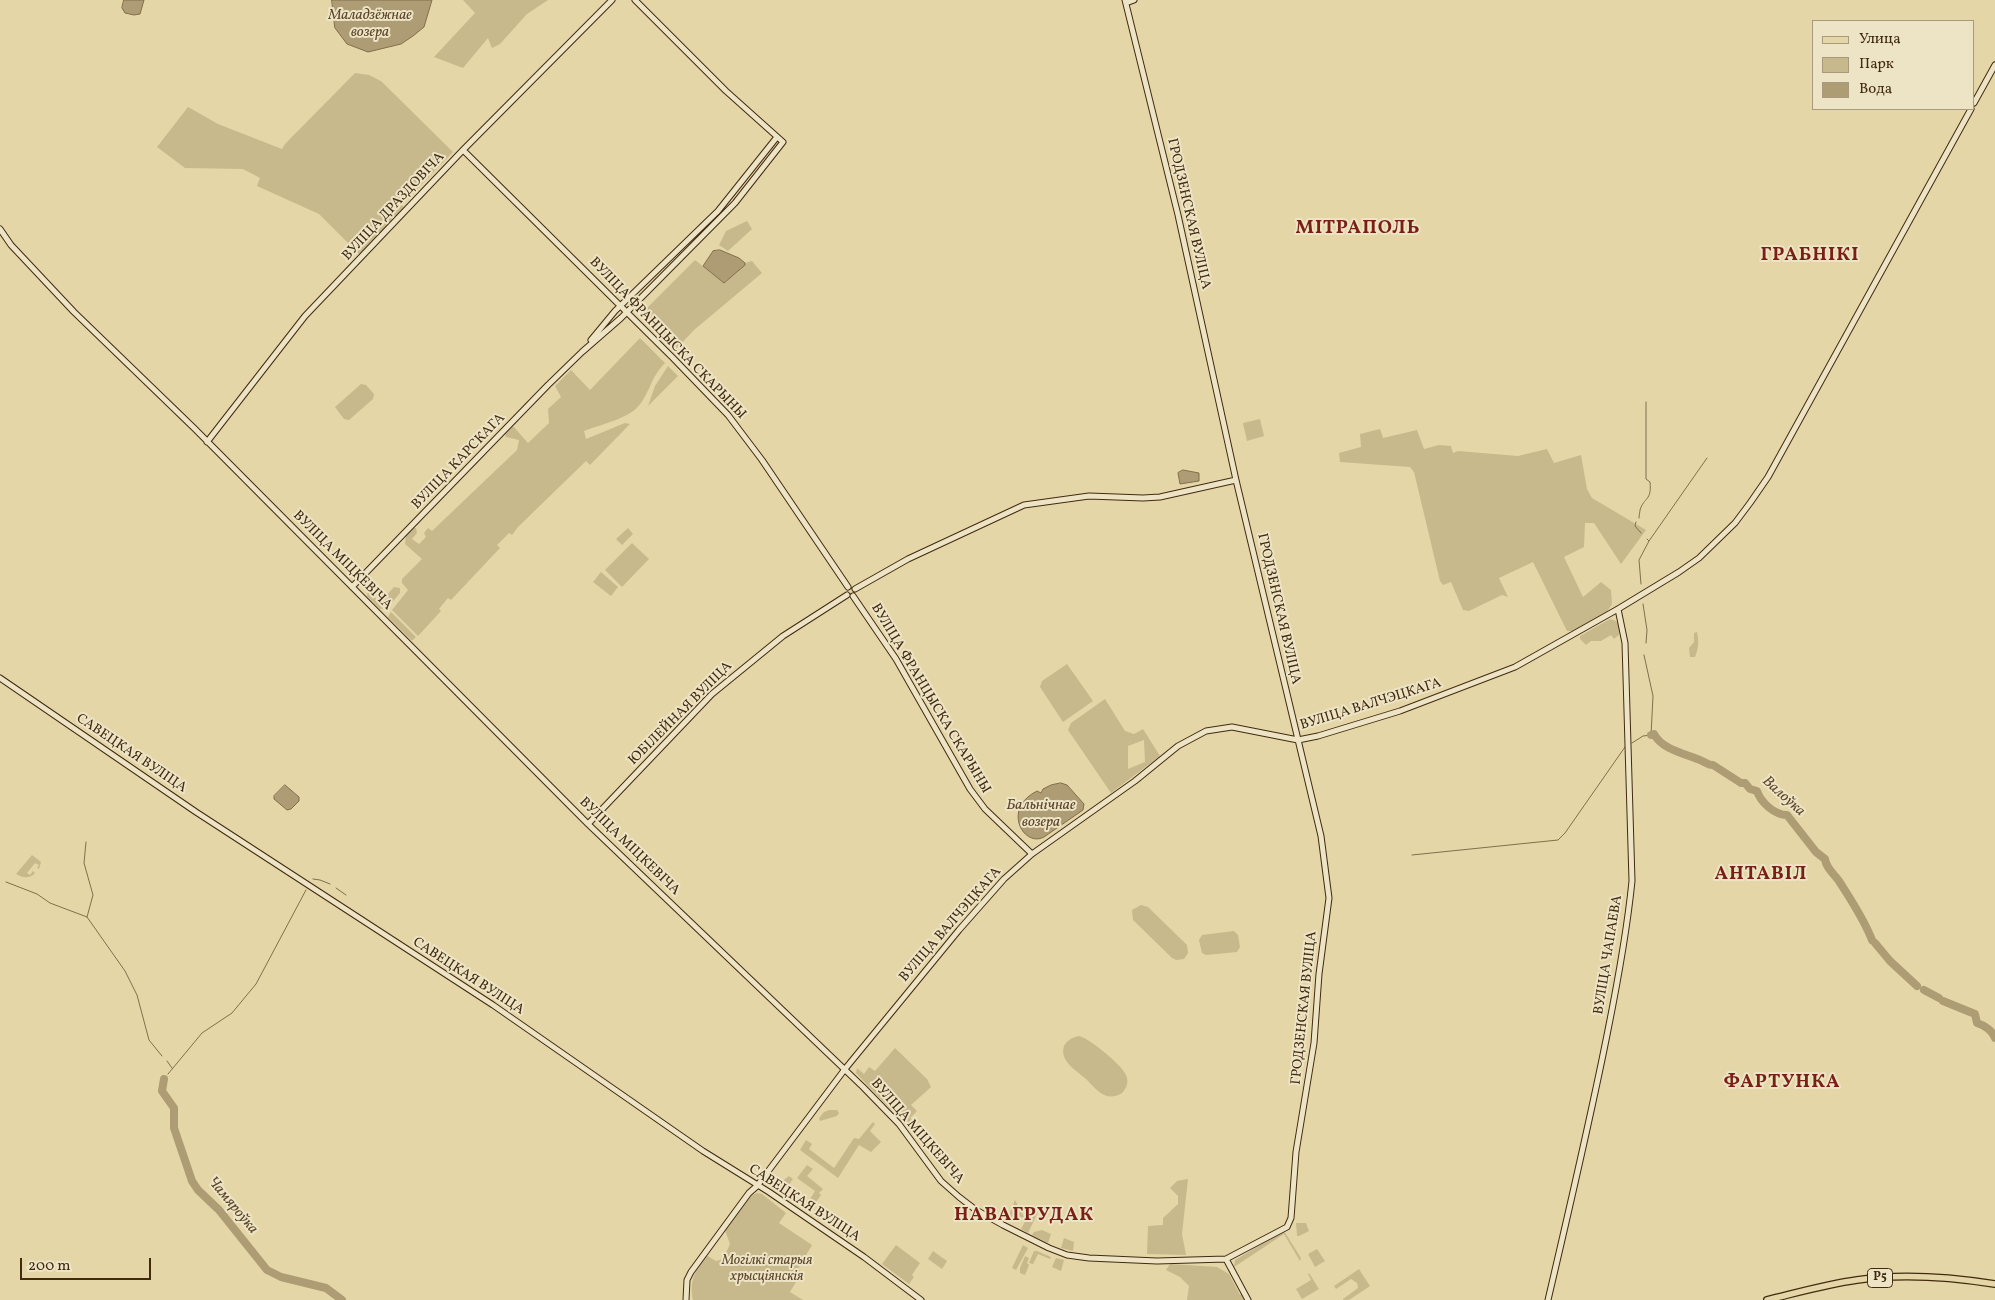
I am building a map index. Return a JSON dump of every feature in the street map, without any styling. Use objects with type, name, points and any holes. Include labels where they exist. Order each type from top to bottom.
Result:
[{"type":"main road","name":"Р5","points":[[1767,1300],[1856,1280],[1886,1277],[1960,1278],[1995,1284]]},
{"type":"street","name":"ВУЛІЦА ДРАЗДОВІЧА","points":[[207,442],[305,316],[463,150],[612,0]]},
{"type":"street","points":[[635,0],[726,91],[776,136]]},
{"type":"street","points":[[1125,1],[1134,0]]},
{"type":"street","name":"ГРОДЗЕНСКАЯ ВУЛІЦА","points":[[1125,1],[1178,215],[1236,480],[1322,843],[1329,898],[1319,974],[1314,1043],[1296,1152],[1291,1218],[1287,1227],[1226,1259]]},
{"type":"street","points":[[1975,101],[1995,65]]},
{"type":"street","name":"ВУЛІЦА ВАЛЧЭЦКАГА","points":[[686,1300],[687,1280],[691,1272],[749,1193],[758,1186],[845,1069],[985,899],[1032,854],[1135,781],[1178,746],[1206,731],[1232,727],[1245,728],[1298,740],[1318,736],[1400,711],[1490,678],[1515,667],[1679,572],[1699,558],[1722,537],[1750,503],[1784,448],[1970,110]]},
{"type":"street","name":"ВУЛІЦА КАРСКАГА","points":[[352,587],[486,448],[582,352],[627,312],[735,203],[783,142],[776,136],[718,211],[621,306],[582,352]]},
{"type":"street","name":"ВУЛІЦА ФРАНЦЫСКА СКАРЫНЫ","points":[[463,150],[728,415],[758,455],[848,588]]},
{"type":"street","name":"ВУЛІЦА МІЦКЕВІЧА","points":[[0,229],[11,246],[46,282],[588,824],[845,1069],[899,1124],[941,1181],[976,1210],[1026,1238],[1067,1255],[1089,1258],[1157,1261],[1226,1259]]},
{"type":"street","points":[[855,589],[856,592],[850,595],[846,591],[848,588],[855,589],[908,559],[1024,505],[1089,496],[1143,498],[1160,496],[1236,480]]},
{"type":"street","name":"ВУЛІЦА ФРАНЦЫСКА СКАРЫНЫ","points":[[850,595],[896,660],[970,789],[984,809],[1032,854]]},
{"type":"street","name":"ЮБІЛЕЙНАЯ ВУЛІЦА","points":[[588,824],[712,694],[783,636],[850,595]]},
{"type":"street","name":"ВУЛІЦА ЧАПАЕВА","points":[[1548,1300],[1591,1118],[1620,973],[1631,898],[1625,643],[1618,609]]},
{"type":"street","name":"САВЕЦКАЯ ВУЛІЦА","points":[[0,678],[196,812],[493,1004],[703,1151],[864,1257],[921,1300]]},
{"type":"street","points":[[1226,1259],[1248,1300]]},
{"type":"green space","points":[[463,0],[548,0],[527,14],[500,44],[492,48],[488,38],[463,68],[434,57],[475,13]]},
{"type":"green space","points":[[355,73],[369,75],[381,81],[453,152],[402,205],[404,208],[360,255],[319,214],[257,186],[260,178],[243,169],[185,168],[157,147],[188,107],[218,124],[282,149]]},
{"type":"green space","points":[[747,221],[752,229],[728,251],[719,245],[726,231]]},
{"type":"green space","points":[[695,260],[724,283],[745,263],[752,261],[762,273],[694,330],[677,348],[642,313]]},
{"type":"green space","points":[[640,338],[665,363],[657,373],[641,403],[636,409],[623,417],[584,431],[586,439],[625,423],[630,424],[590,465],[586,461],[512,535],[509,533],[497,545],[500,548],[451,600],[448,598],[439,609],[441,611],[418,636],[392,610],[408,590],[402,583],[402,579],[422,559],[405,544],[406,536],[413,528],[416,528],[417,533],[412,539],[419,544],[426,537],[424,533],[428,528],[432,531],[517,450],[519,440],[506,437],[505,434],[513,426],[528,443],[549,423],[548,409],[561,397],[555,386],[571,370],[590,390]]},
{"type":"green space","points":[[668,366],[678,376],[648,406],[655,386]]},
{"type":"green space","points":[[361,384],[366,385],[374,394],[373,399],[349,420],[344,419],[335,407]]},
{"type":"green space","points":[[1260,419],[1264,436],[1247,441],[1243,423]]},
{"type":"green space","points":[[1380,429],[1383,438],[1417,430],[1424,449],[1439,445],[1451,446],[1453,453],[1458,451],[1518,456],[1547,449],[1554,463],[1581,455],[1587,489],[1592,498],[1646,530],[1621,564],[1594,523],[1585,523],[1584,547],[1564,557],[1583,597],[1601,582],[1611,590],[1612,604],[1607,612],[1573,631],[1567,631],[1533,562],[1499,578],[1508,597],[1502,595],[1469,611],[1463,610],[1451,582],[1443,585],[1440,581],[1414,472],[1410,467],[1340,462],[1339,453],[1361,447],[1360,434]]},
{"type":"green space","points":[[628,528],[633,534],[622,545],[616,539]]},
{"type":"green space","points":[[632,543],[649,559],[622,587],[605,570]]},
{"type":"green space","points":[[601,572],[618,587],[611,596],[593,582]]},
{"type":"green space","points":[[394,587],[400,588],[400,593],[389,606],[382,600]]},
{"type":"green space","points":[[368,590],[386,608],[380,609],[367,596]]},
{"type":"green space","points":[[391,612],[416,637],[413,640],[388,617]]},
{"type":"green space","points":[[1610,619],[1616,621],[1619,625],[1619,635],[1614,639],[1611,635],[1601,641],[1591,641],[1586,645],[1580,639],[1580,636]]},
{"type":"green space","points":[[1697,632],[1697,650],[1695,657],[1690,657],[1689,648],[1694,642],[1694,633]]},
{"type":"green space","points":[[1067,664],[1093,701],[1063,722],[1040,687],[1042,681]]},
{"type":"green space","points":[[1105,699],[1125,731],[1134,734],[1143,729],[1160,756],[1111,793],[1068,730],[1071,723]],"holes":[[[1144,740],[1145,762],[1128,769],[1128,746]]]},
{"type":"green space","points":[[32,855],[41,862],[39,869],[37,868],[39,865],[35,863],[27,873],[30,875],[33,871],[35,873],[31,876],[24,877],[16,874]]},
{"type":"green space","points":[[1141,905],[1148,907],[1187,945],[1188,953],[1184,959],[1176,960],[1172,958],[1133,920],[1132,910]]},
{"type":"green space","points":[[1234,931],[1238,935],[1240,947],[1237,952],[1206,955],[1202,953],[1199,940],[1202,935]]},
{"type":"green space","points":[[1079,1036],[1097,1047],[1123,1071],[1127,1077],[1127,1082],[1122,1093],[1117,1096],[1107,1096],[1101,1093],[1066,1061],[1063,1051],[1064,1046],[1070,1039]]},
{"type":"green space","points":[[895,1048],[927,1079],[931,1087],[911,1105],[917,1111],[910,1118],[918,1125],[911,1131],[856,1073],[857,1068],[864,1074],[869,1067],[875,1071]]},
{"type":"green space","points":[[837,1110],[839,1113],[837,1116],[820,1121],[819,1118],[824,1112]]},
{"type":"green space","points":[[873,1122],[875,1124],[870,1131],[881,1142],[871,1152],[859,1145],[838,1178],[800,1150],[806,1140],[812,1144],[809,1149],[834,1168],[854,1138],[859,1139]]},
{"type":"green space","points":[[807,1165],[813,1169],[807,1176],[823,1189],[809,1212],[807,1204],[815,1191],[797,1178]]},
{"type":"green space","points":[[773,1174],[776,1177],[776,1181],[780,1183],[789,1176],[793,1179],[783,1193],[771,1188],[769,1183]]},
{"type":"green space","points":[[1188,1179],[1182,1234],[1186,1255],[1147,1254],[1148,1226],[1163,1225],[1163,1218],[1178,1204],[1178,1196],[1170,1188],[1177,1181]]},
{"type":"green space","name":"Могілкі старыя хрысціянскія","points":[[757,1193],[762,1194],[786,1213],[779,1223],[812,1245],[798,1269],[802,1272],[790,1292],[803,1300],[693,1300],[692,1282],[699,1266],[706,1255],[716,1261],[723,1259],[730,1244],[725,1230],[750,1196]]},
{"type":"green space","points":[[1015,1200],[1024,1217],[1012,1219],[1008,1217]]},
{"type":"green space","points":[[1032,1209],[1038,1212],[1028,1233],[1021,1229]]},
{"type":"green space","points":[[1296,1223],[1306,1223],[1309,1231],[1297,1236]]},
{"type":"green space","points":[[1042,1230],[1051,1234],[1048,1243],[1032,1235],[1034,1232]]},
{"type":"green space","points":[[1284,1231],[1301,1258],[1300,1261],[1284,1234],[1234,1267],[1235,1260]]},
{"type":"green space","points":[[1064,1238],[1074,1242],[1073,1251],[1061,1248]]},
{"type":"green space","points":[[896,1245],[920,1263],[912,1275],[914,1277],[909,1284],[882,1264]]},
{"type":"green space","points":[[1023,1245],[1028,1248],[1016,1270],[1012,1268]]},
{"type":"green space","points":[[1317,1249],[1325,1261],[1315,1267],[1308,1254]]},
{"type":"green space","points":[[933,1251],[947,1261],[942,1269],[928,1259]]},
{"type":"green space","points":[[1034,1251],[1051,1257],[1050,1259],[1038,1254],[1033,1264],[1029,1263]]},
{"type":"green space","points":[[1025,1256],[1029,1258],[1027,1263],[1029,1265],[1025,1275],[1020,1273],[1020,1268]]},
{"type":"green space","points":[[1056,1258],[1064,1260],[1061,1271],[1052,1267]]},
{"type":"green space","points":[[1170,1264],[1217,1267],[1229,1274],[1240,1295],[1245,1300],[1187,1300],[1189,1286],[1180,1277],[1166,1270]]},
{"type":"green space","points":[[1359,1269],[1370,1286],[1349,1300],[1343,1300],[1358,1288],[1357,1283],[1351,1279],[1336,1289],[1334,1286]]},
{"type":"green space","points":[[1309,1273],[1319,1289],[1302,1299],[1296,1289],[1311,1280]]},
{"type":"water","points":[[124,0],[144,0],[140,14],[125,13],[122,8]]},
{"type":"water","name":"Маладзёжнае возера","points":[[332,0],[432,0],[424,27],[413,36],[401,44],[368,52],[347,44],[335,28]]},
{"type":"water","points":[[720,250],[739,258],[745,263],[724,283],[703,266],[713,251]]},
{"type":"water","points":[[1183,470],[1199,473],[1199,481],[1180,484],[1178,473]]},
{"type":"water","name":"Бальнічнае возера","points":[[1061,783],[1067,785],[1084,804],[1083,810],[1044,837],[1036,839],[1029,837],[1020,825],[1018,816],[1020,807],[1026,799],[1037,791],[1041,793],[1043,789],[1051,785]]},
{"type":"water","points":[[285,785],[299,797],[299,801],[291,809],[287,810],[274,799],[274,796]]},
{"type":"waterway","name":"Валоўка","points":[[1639,518],[1640,510],[1650,493],[1650,482],[1646,479],[1646,402]]},
{"type":"waterway","points":[[1649,541],[1707,458]]},
{"type":"waterway","name":"Валоўка","points":[[1636,522],[1635,526],[1641,533]]},
{"type":"waterway","name":"Валоўка","points":[[1641,584],[1639,560],[1649,541],[1647,539]]},
{"type":"waterway","name":"Валоўка","points":[[1643,604],[1647,630],[1646,643]]},
{"type":"waterway","name":"Валоўка","points":[[1632,743],[1643,736],[1651,735],[1653,696],[1644,655]]},
{"type":"waterway","name":"Валоўка","points":[[1651,735],[1654,734],[1669,748],[1713,765],[1741,783],[1745,783],[1750,789],[1757,791],[1769,808],[1787,815],[1816,852],[1825,859],[1857,910],[1872,940]]},
{"type":"waterway","points":[[1412,855],[1558,840],[1565,833],[1625,747]]},
{"type":"waterway","points":[[86,842],[84,863],[93,895],[87,917]]},
{"type":"waterway","name":"Чамяроўка","points":[[313,879],[330,884]]},
{"type":"waterway","points":[[6,882],[37,894],[50,903],[87,917],[125,971],[137,995],[149,1040],[162,1056]]},
{"type":"waterway","name":"Чамяроўка","points":[[336,888],[346,895]]},
{"type":"waterway","name":"Чамяроўка","points":[[168,1074],[202,1033],[232,1013],[256,984],[306,890]]},
{"type":"waterway","name":"Валоўка","points":[[1875,943],[1890,961],[1917,986]]},
{"type":"waterway","name":"Валоўка","points":[[1924,990],[1939,998]]},
{"type":"waterway","name":"Валоўка","points":[[1943,1001],[1975,1014],[1977,1023],[1988,1029],[1995,1038]]},
{"type":"waterway","points":[[167,1061],[172,1068]]},
{"type":"waterway","name":"Чамяроўка","points":[[164,1079],[162,1091],[174,1108],[174,1128],[192,1181],[198,1190],[219,1210],[267,1270],[281,1277],[326,1288],[342,1300]]},
{"type":"district","name":"МІТРАПОЛЬ","points":[[1358,230]]},
{"type":"district","name":"ГРАБНІКІ","points":[[1810,257]]},
{"type":"district","name":"АНТАВІЛ","points":[[1761,876]]},
{"type":"district","name":"ФАРТУНКА","points":[[1782,1084]]},
{"type":"district","name":"НАВАГРУДАК","points":[[1024,1217]]}]
